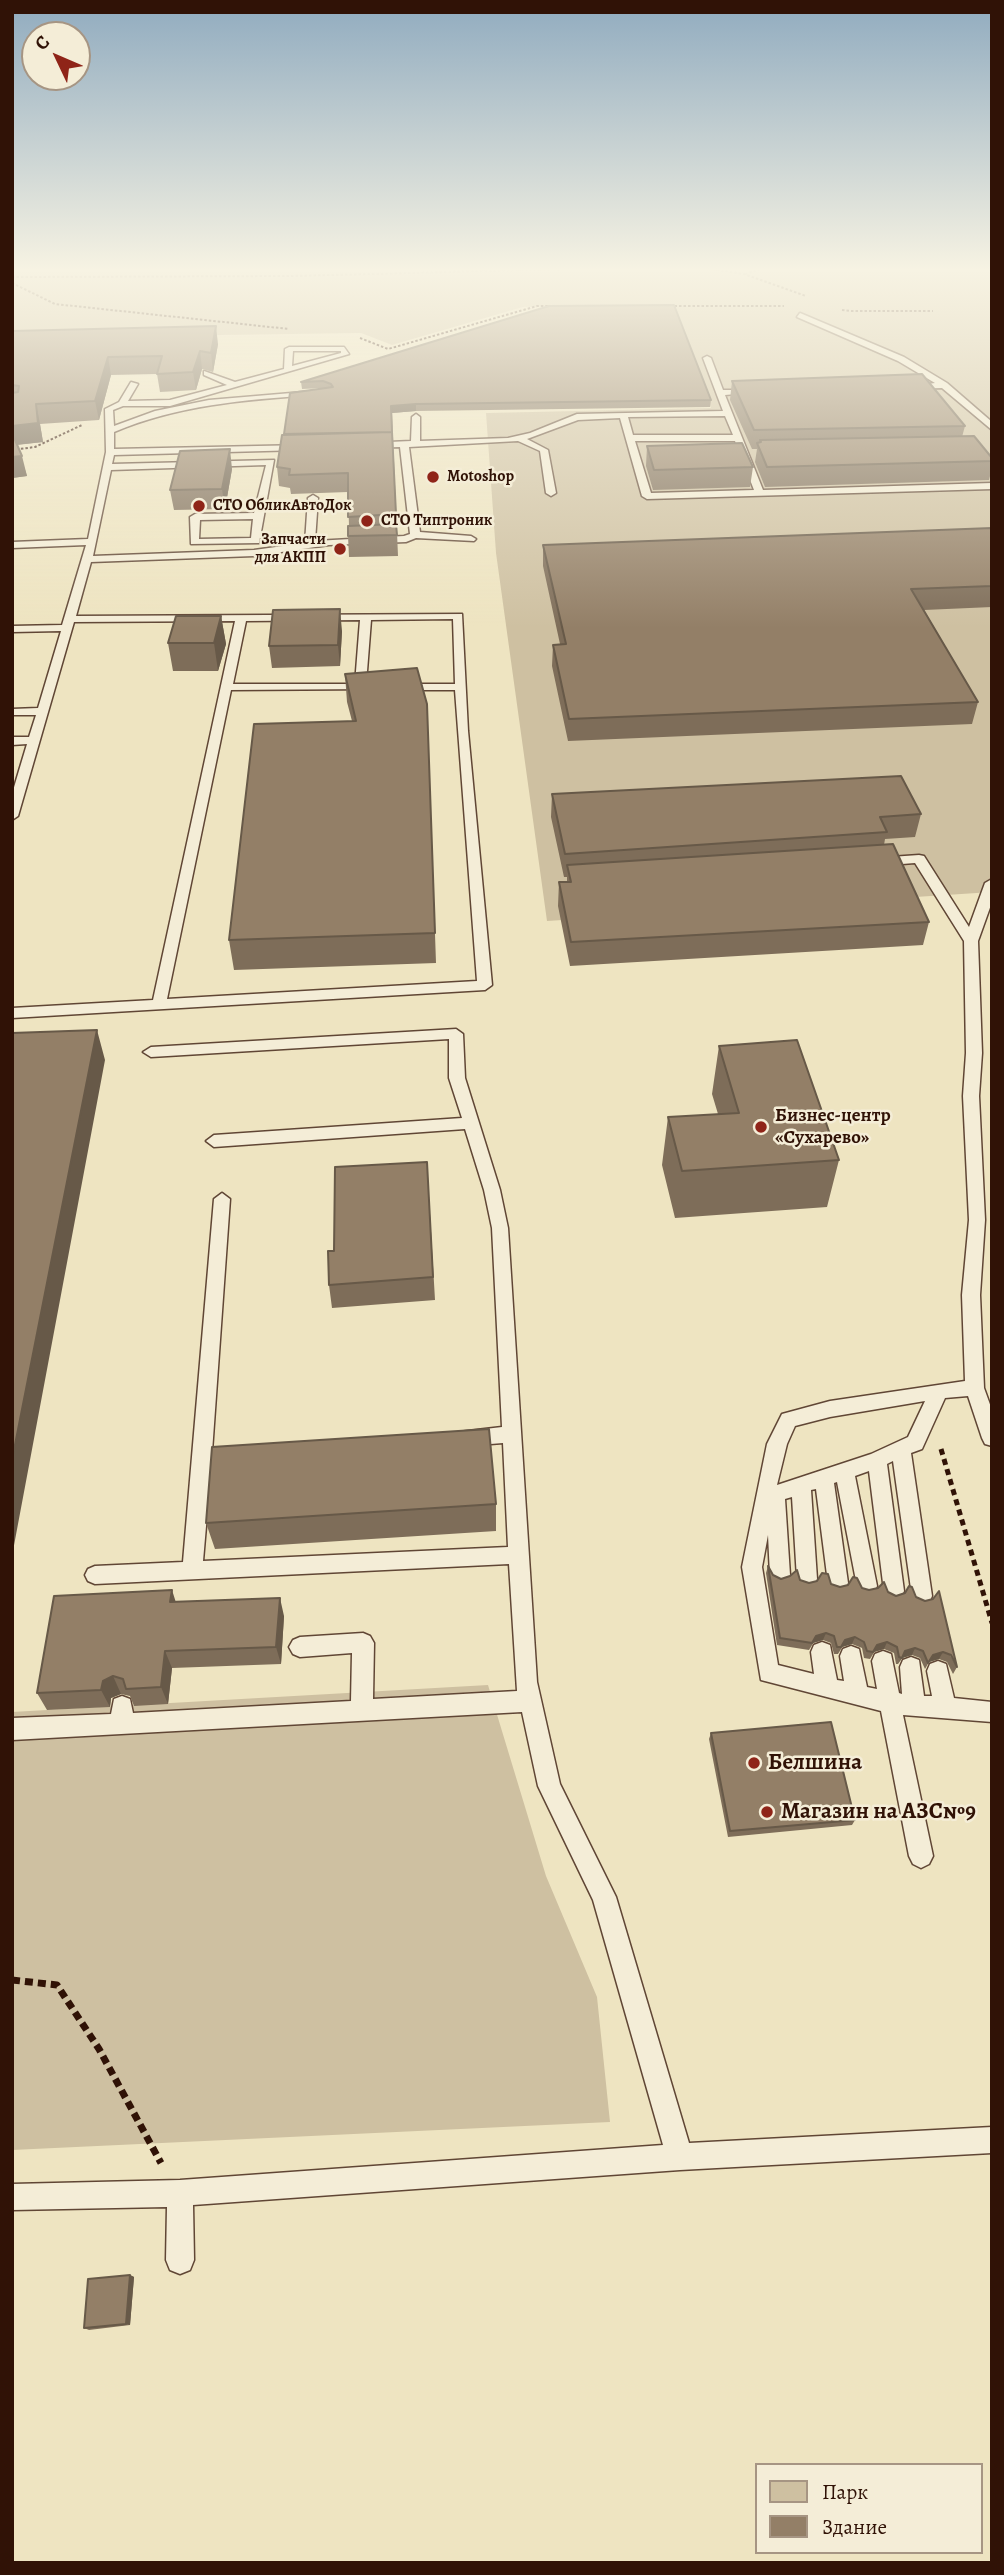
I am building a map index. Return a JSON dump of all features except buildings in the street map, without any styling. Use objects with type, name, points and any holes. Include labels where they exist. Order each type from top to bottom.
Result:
[{"type":"lane","points":[[122,404],[132,388]]},
{"type":"lane","points":[[12,816],[92,542],[110,452],[109,409],[122,404],[170,403],[223,388]]},
{"type":"lane","points":[[291,394],[292,388]]},
{"type":"lane","points":[[718,388],[760,493]]},
{"type":"lane","points":[[948,388],[992,428]]},
{"type":"lane","points":[[720,393],[762,392]]},
{"type":"lane","points":[[110,431],[128,422],[181,408],[291,394],[327,393]]},
{"type":"lane","points":[[363,445],[518,439],[577,417],[728,413]]},
{"type":"lane","points":[[623,415],[647,496],[992,486]]},
{"type":"lane","points":[[415,535],[410,444],[416,417]]},
{"type":"lane","points":[[630,438],[738,438]]},
{"type":"lane","points":[[518,439],[544,450],[551,492]]},
{"type":"lane","points":[[110,452],[308,446]]},
{"type":"lane","points":[[729,455],[757,455]]},
{"type":"lane","points":[[635,457],[648,457]]},
{"type":"lane","points":[[107,467],[271,462],[258,516],[256,541],[194,542],[195,517],[258,516]]},
{"type":"lane","points":[[310,544],[313,498]]},
{"type":"lane","points":[[86,559],[254,553],[310,544],[393,541],[415,535],[471,539]]},
{"type":"lane","points":[[12,545],[92,542]]},
{"type":"lane","points":[[12,629],[68,623],[241,617],[458,616],[462,732],[485,985],[12,1013]]},
{"type":"lane","points":[[159,1004],[241,617]]},
{"type":"lane","points":[[360,687],[366,617]]},
{"type":"lane","points":[[226,687],[461,687]]},
{"type":"lane","points":[[12,712],[43,710]]},
{"type":"lane","points":[[12,741],[34,740]]},
{"type":"lane","points":[[864,862],[919,859],[971,941]]},
{"type":"lane","points":[[992,883],[971,941],[974,1053],[971,1096],[976,1220],[971,1295],[975,1388],[992,1438]]},
{"type":"lane","points":[[151,1052],[456,1034],[457,1078],[492,1190],[500,1228],[526,1682],[549,1786],[604,1897],[680,2157]]},
{"type":"lane","points":[[214,1141],[471,1123]]},
{"type":"lane","points":[[192,1570],[222,1199]]},
{"type":"lane","points":[[975,1388],[939,1391],[830,1409],[789,1420],[777,1444],[770,1496],[752,1567],[769,1673],[890,1703],[992,1712]]},
{"type":"lane","points":[[770,1496],[877,1460],[915,1443],[939,1391]]},
{"type":"lane","points":[[444,1440],[512,1434]]},
{"type":"lane","points":[[901,1448],[922,1596]]},
{"type":"lane","points":[[202,1461],[256,1456]]},
{"type":"lane","points":[[877,1460],[894,1591]]},
{"type":"lane","points":[[844,1469],[867,1586]]},
{"type":"lane","points":[[824,1478],[838,1583]]},
{"type":"lane","points":[[801,1486],[807,1579]]},
{"type":"lane","points":[[770,1496],[780,1575]]},
{"type":"lane","points":[[95,1575],[519,1555]]},
{"type":"lane","points":[[300,1647],[363,1643],[362,1711]]},
{"type":"lane","points":[[822,1652],[827,1687]]},
{"type":"lane","points":[[851,1656],[857,1695]]},
{"type":"lane","points":[[883,1661],[921,1856]]},
{"type":"lane","points":[[911,1667],[914,1705]]},
{"type":"lane","points":[[938,1671],[945,1708]]},
{"type":"lane","points":[[12,1729],[122,1715],[362,1711],[530,1701]]},
{"type":"lane","points":[[12,2197],[180,2193],[680,2157],[992,2140]]},
{"type":"lane","points":[[180,2193],[180,2260]]},
{"type":"path","points":[[12,450],[35,447],[82,425]]},
{"type":"path","points":[[938,1441],[992,1623]]},
{"type":"path","points":[[12,1980],[57,1985],[99,2049],[138,2125],[180,2193]]},
{"type":"green space","points":[[703,388],[992,388],[992,892],[547,921],[496,553],[486,413],[711,408]]},
{"type":"green space","points":[[488,1685],[546,1876],[597,1997],[610,2122],[12,2150],[12,1712]]},
{"type":"place","name":"Motoshop","points":[[433,477]]},
{"type":"place","name":"СТО ОбликАвтоДок","points":[[199,506]]},
{"type":"place","name":"СТО Типтроник","points":[[367,521]]},
{"type":"place","name":"Запчасти для АКПП","points":[[340,549]]},
{"type":"place","name":"Бизнес-центр «Сухарево»","points":[[761,1127]]},
{"type":"place","name":"Белшина","points":[[754,1763]]},
{"type":"place","name":"Магазин на АЗС№9","points":[[767,1812]]}]
